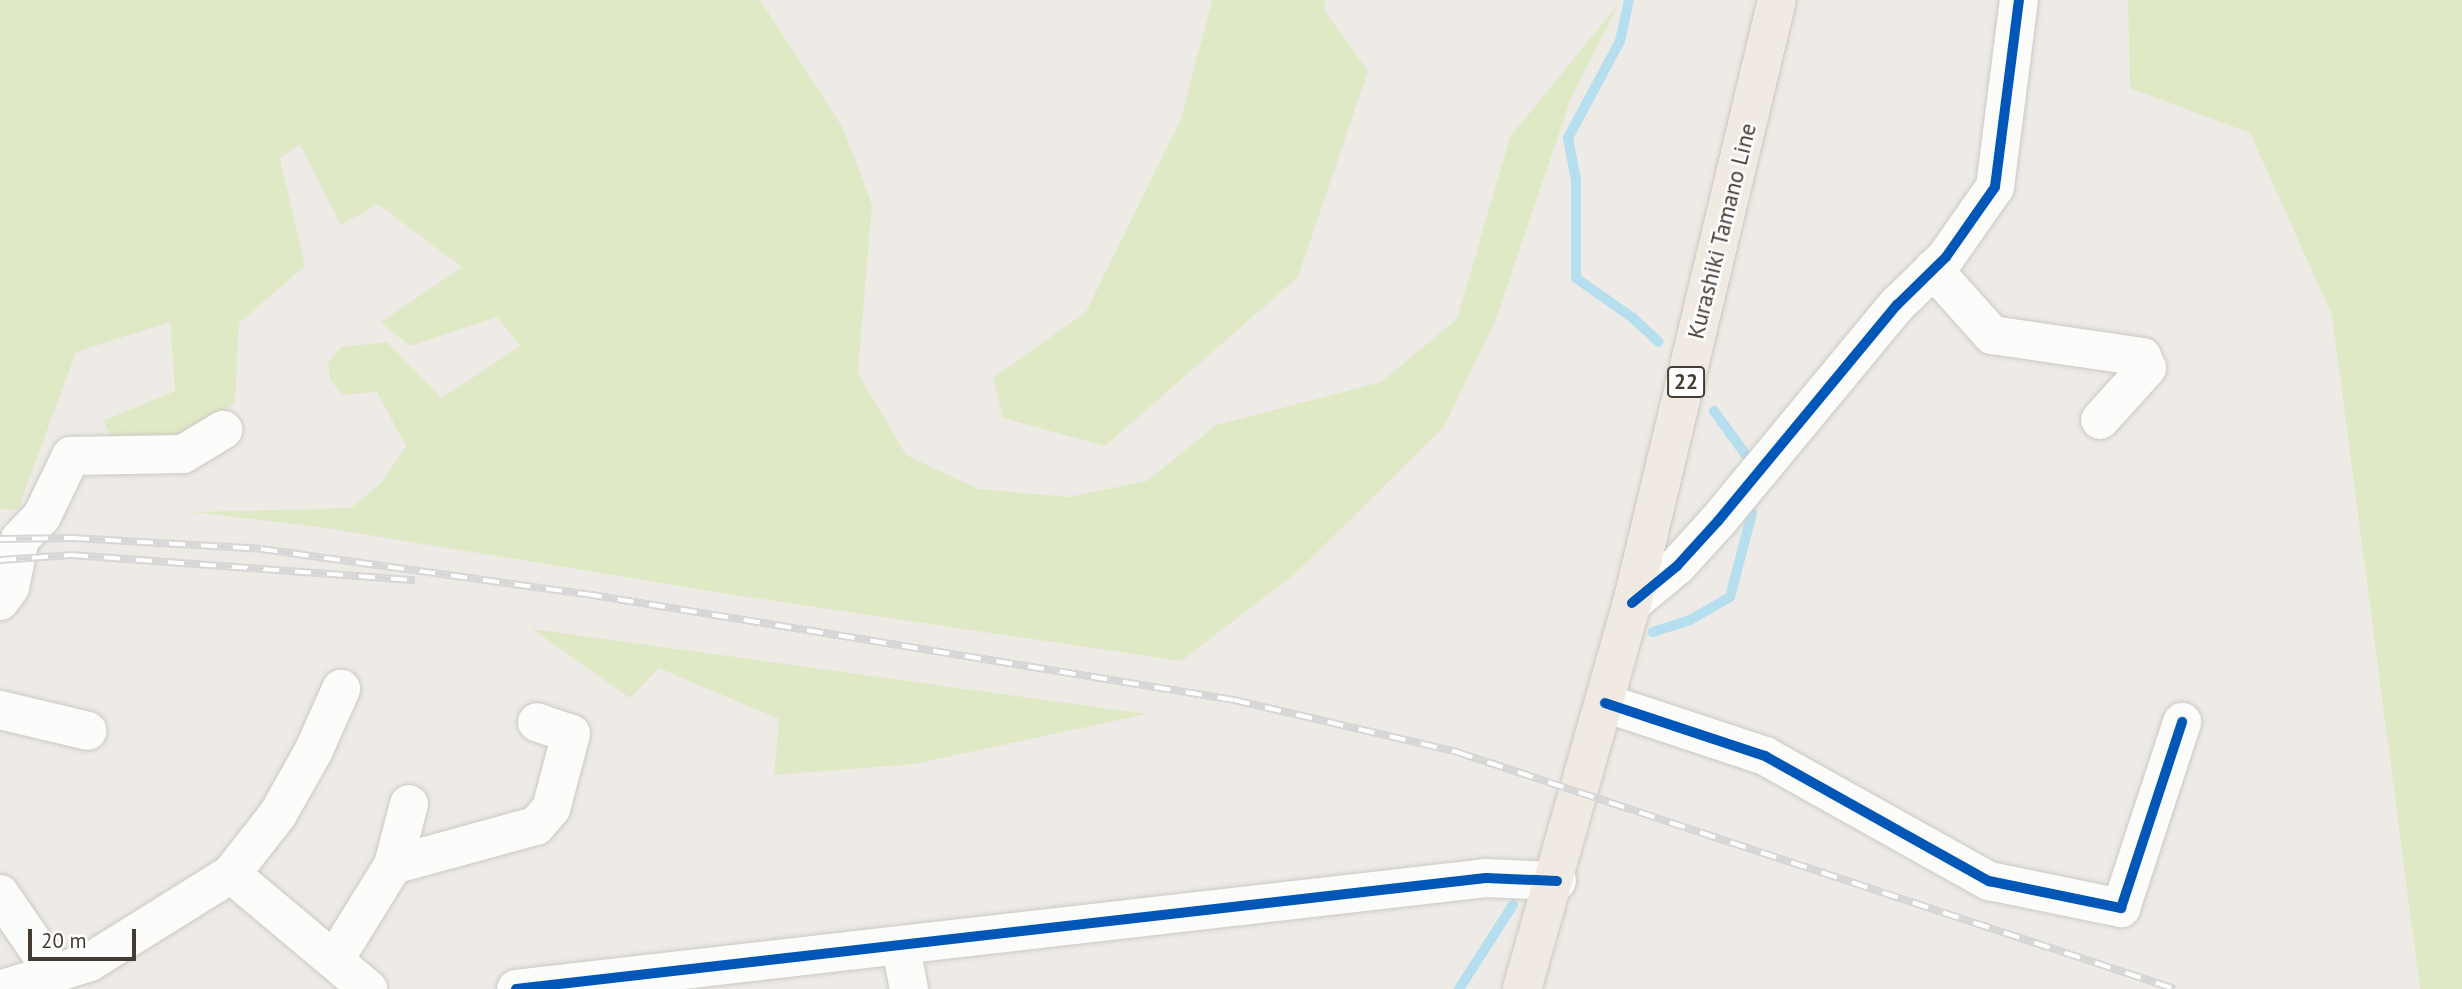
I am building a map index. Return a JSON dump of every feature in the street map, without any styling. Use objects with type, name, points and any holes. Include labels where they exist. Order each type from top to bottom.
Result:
[{"type":"main road","name":"Kurashiki Tamano Line","points":[[1522,989],[1556,881],[1632,603],[1777,0]]},
{"type":"street","points":[[1632,603],[1677,566],[1718,521],[1897,305],[1934,269],[1995,187],[2019,0]]},
{"type":"street","points":[[1934,269],[1992,335],[2142,357],[2147,368],[2099,420]]},
{"type":"street","points":[[0,601],[10,587],[20,539],[42,516],[71,456],[183,454],[223,430]]},
{"type":"street","points":[[3,989],[90,962],[231,874],[278,814],[314,750],[341,689]]},
{"type":"street","points":[[1605,703],[1765,756],[1989,881],[2121,908],[2182,722]]},
{"type":"street","points":[[0,710],[88,731]]},
{"type":"street","points":[[393,865],[536,825],[551,809],[570,734],[537,722]]},
{"type":"street","points":[[335,959],[393,865],[409,804]]},
{"type":"street","points":[[231,874],[368,989]]},
{"type":"street","points":[[516,989],[901,948],[1486,878],[1556,881]]},
{"type":"street","points":[[0,894],[54,973]]},
{"type":"street","points":[[901,948],[909,989]]},
{"type":"green space","points":[[0,0],[760,0],[843,128],[872,205],[858,373],[906,455],[978,489],[1069,497],[1147,481],[1216,425],[1381,382],[1457,319],[1510,137],[1619,3],[1571,98],[1496,319],[1444,427],[1296,573],[1181,661],[735,595],[320,527],[191,512],[351,508],[381,483],[406,446],[377,392],[343,395],[330,380],[328,363],[341,347],[387,342],[442,398],[520,346],[497,317],[410,346],[381,322],[462,267],[378,204],[341,225],[300,144],[280,158],[305,266],[239,323],[235,403],[183,438],[112,437],[103,421],[175,391],[170,322],[76,352],[18,509],[0,509]]},
{"type":"green space","points":[[1212,0],[1325,0],[1324,10],[1368,71],[1298,277],[1105,446],[1003,418],[993,378],[1086,312],[1181,119]]},
{"type":"green space","points":[[2128,0],[2462,0],[2462,989],[2420,989],[2332,315],[2250,133],[2130,88]]},
{"type":"green space","points":[[532,629],[1147,714],[914,764],[774,775],[779,719],[659,668],[630,698]]},
{"type":"waterway","points":[[1629,0],[1620,41],[1568,138],[1576,180],[1576,278],[1633,318],[1659,342]]},
{"type":"waterway","points":[[1714,411],[1746,455]]},
{"type":"waterway","points":[[1653,632],[1690,620],[1730,597],[1752,513]]},
{"type":"waterway","points":[[1459,989],[1513,905]]},
{"type":"railway","points":[[0,539],[73,538],[261,549],[586,594],[1234,700],[1457,752],[2175,989]]},
{"type":"railway","points":[[0,560],[72,555],[415,580]]},
{"type":"cycle path","points":[[1632,603],[1677,566],[1718,521],[1897,305],[1946,257],[1995,187],[2019,0]]},
{"type":"cycle path","points":[[1605,703],[1765,756],[1989,881],[2121,908],[2182,722]]},
{"type":"cycle path","points":[[516,989],[1486,878],[1557,881]]}]
